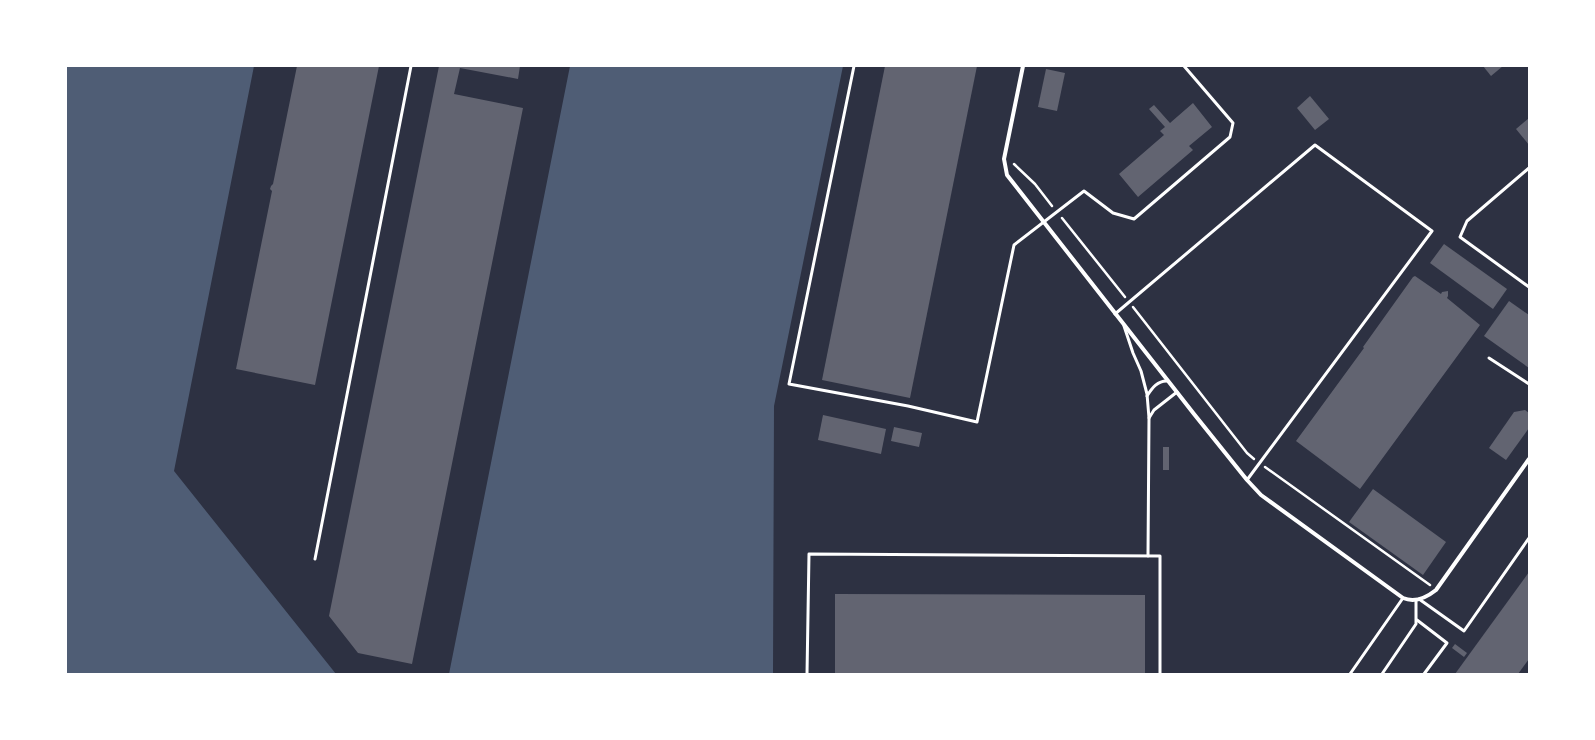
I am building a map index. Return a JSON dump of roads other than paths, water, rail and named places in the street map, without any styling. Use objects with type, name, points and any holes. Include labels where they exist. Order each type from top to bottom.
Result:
[{"type":"street","points":[[1023,66],[1005,156],[1004,164],[1006,175],[1168,381],[1247,480],[1261,495],[1403,598],[1409,601],[1418,600],[1436,590],[1529,459]]},
{"type":"lane","points":[[315,559],[411,66]]},
{"type":"lane","points":[[854,66],[789,384],[908,406],[977,422],[1014,245],[1084,191],[1113,212],[1134,219],[1230,137],[1233,123],[1184,66]]},
{"type":"lane","points":[[1115,314],[1315,145],[1432,231],[1247,480]]},
{"type":"lane","points":[[1529,168],[1467,221],[1460,237],[1529,287]]},
{"type":"lane","points":[[1124,325],[1133,353],[1142,371],[1147,396],[1149,418],[1148,556]]},
{"type":"lane","points":[[1489,358],[1529,384]]},
{"type":"lane","points":[[1147,396],[1157,383],[1168,381]]},
{"type":"lane","points":[[1149,418],[1154,410],[1177,392]]},
{"type":"lane","points":[[1418,600],[1464,631],[1529,538]]},
{"type":"lane","points":[[807,674],[809,554],[1160,556],[1160,674]]},
{"type":"lane","points":[[1350,674],[1403,598]]},
{"type":"lane","points":[[1382,674],[1412,631],[1417,620],[1418,600]]},
{"type":"lane","points":[[1417,620],[1447,643],[1424,674]]},
{"type":"water","points":[[66,66],[254,66],[174,471],[336,674],[66,674]]},
{"type":"water","points":[[570,66],[843,66],[774,406],[773,674],[449,674]]}]
